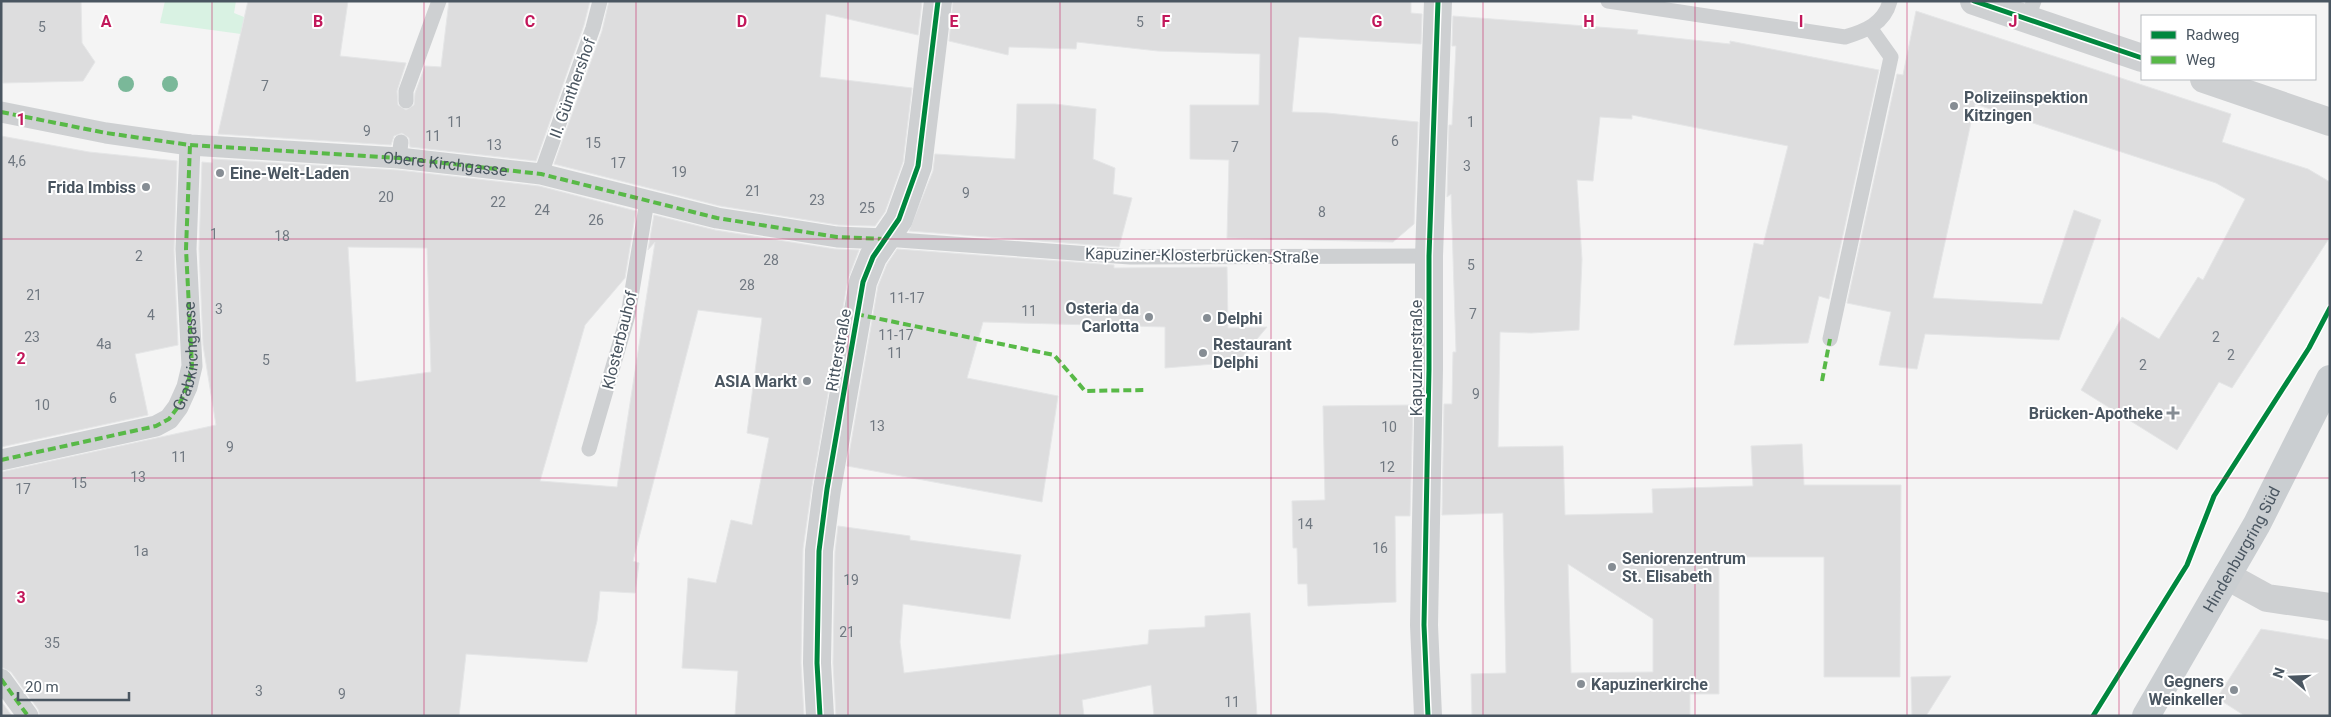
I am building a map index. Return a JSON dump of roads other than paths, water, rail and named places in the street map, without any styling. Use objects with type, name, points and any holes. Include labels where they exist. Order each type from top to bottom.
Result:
[{"type":"main road","name":"Hindenburgring Süd","points":[[2146,716],[2279,482],[2330,379]]},
{"type":"street","name":"Ritterstraße","points":[[820,716],[818,663],[819,551],[827,489],[863,282],[873,257],[899,219],[918,166],[938,1]]},
{"type":"street","name":"Kapuzinerstraße","points":[[1428,716],[1424,625],[1429,369],[1429,256],[1438,1]]},
{"type":"street","points":[[1974,1],[2031,10],[2141,58]]},
{"type":"street","points":[[2207,80],[2330,122]]},
{"type":"street","name":"Obere Kirchgasse","points":[[1,112],[106,133],[190,145],[400,150],[541,174],[717,218],[838,237],[884,239]]},
{"type":"street","name":"Grabkirchgasse","points":[[1,460],[156,426],[169,419],[178,406],[187,387],[192,366],[186,249],[190,145]]},
{"type":"street","points":[[2227,576],[2267,598],[2330,606]]},
{"type":"street","points":[[1,679],[28,716]]},
{"type":"lane","points":[[406,101],[406,91],[439,1]]},
{"type":"lane","name":"II. Günthershof","points":[[541,174],[593,28],[600,1]]},
{"type":"lane","points":[[1608,1],[1845,37],[1871,29],[1888,7],[1890,1]]},
{"type":"lane","points":[[1830,339],[1891,58],[1871,29]]},
{"type":"lane","name":"Klosterbauhof","points":[[589,449],[628,315],[647,201]]},
{"type":"lane","name":"Kapuziner-Klosterbrücken-Straße","points":[[884,239],[1130,257],[1429,256]]},
{"type":"place","name":"Polizeiinspektion Kitzingen","points":[[1954,106]]},
{"type":"place","name":"Eine-Welt-Laden","points":[[220,173]]},
{"type":"place","name":"Frida Imbiss","points":[[146,187]]},
{"type":"place","name":"Osteria da Carlotta","points":[[1149,317]]},
{"type":"place","name":"Delphi","points":[[1207,318]]},
{"type":"place","name":"Restaurant Delphi","points":[[1203,353]]},
{"type":"place","name":"ASIA Markt","points":[[807,381]]},
{"type":"place","name":"Brücken-Apotheke","points":[[2173,413]]},
{"type":"place","name":"Seniorenzentrum St. Elisabeth","points":[[1612,567]]},
{"type":"place","name":"Kapuzinerkirche","points":[[1581,684]]},
{"type":"place","name":"Gegners Weinkeller","points":[[2234,690]]}]
